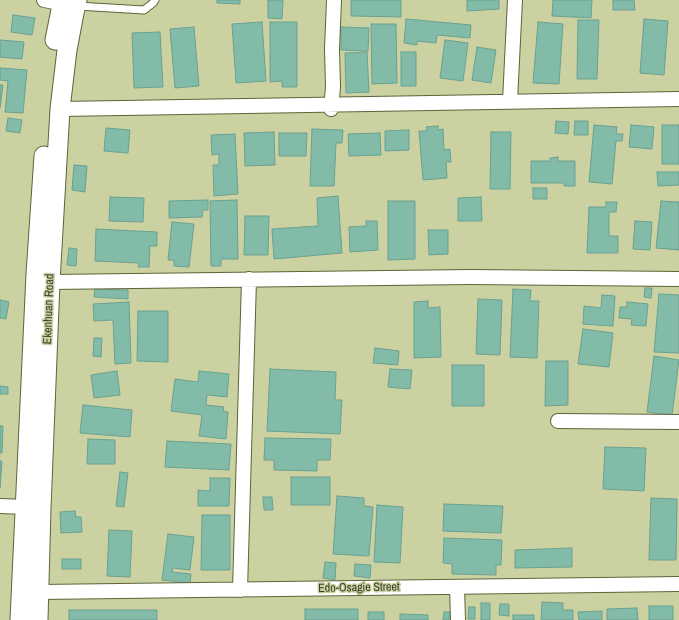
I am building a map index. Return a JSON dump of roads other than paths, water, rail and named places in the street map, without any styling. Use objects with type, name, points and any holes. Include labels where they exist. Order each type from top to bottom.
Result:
[{"type":"main road","name":"Ekenhuan Road","points":[[38,620],[50,282],[60,109],[67,50],[64,2]]},
{"type":"main road","name":"Ekenhuan Road","points":[[20,620],[36,274],[47,109],[54,50],[64,2]]},
{"type":"street","points":[[331,109],[333,87],[332,49],[334,0]]},
{"type":"street","points":[[510,101],[515,0]]},
{"type":"street","points":[[60,109],[679,99]]},
{"type":"street","points":[[50,282],[470,277],[679,279]]},
{"type":"street","points":[[240,590],[249,279]]},
{"type":"street","points":[[558,421],[679,422]]},
{"type":"street","points":[[0,506],[26,507]]},
{"type":"street","name":"Edo-Osagie Street","points":[[40,592],[679,584]]},
{"type":"street","points":[[457,587],[458,620]]},
{"type":"lane","points":[[64,2],[144,10],[155,0]]}]
